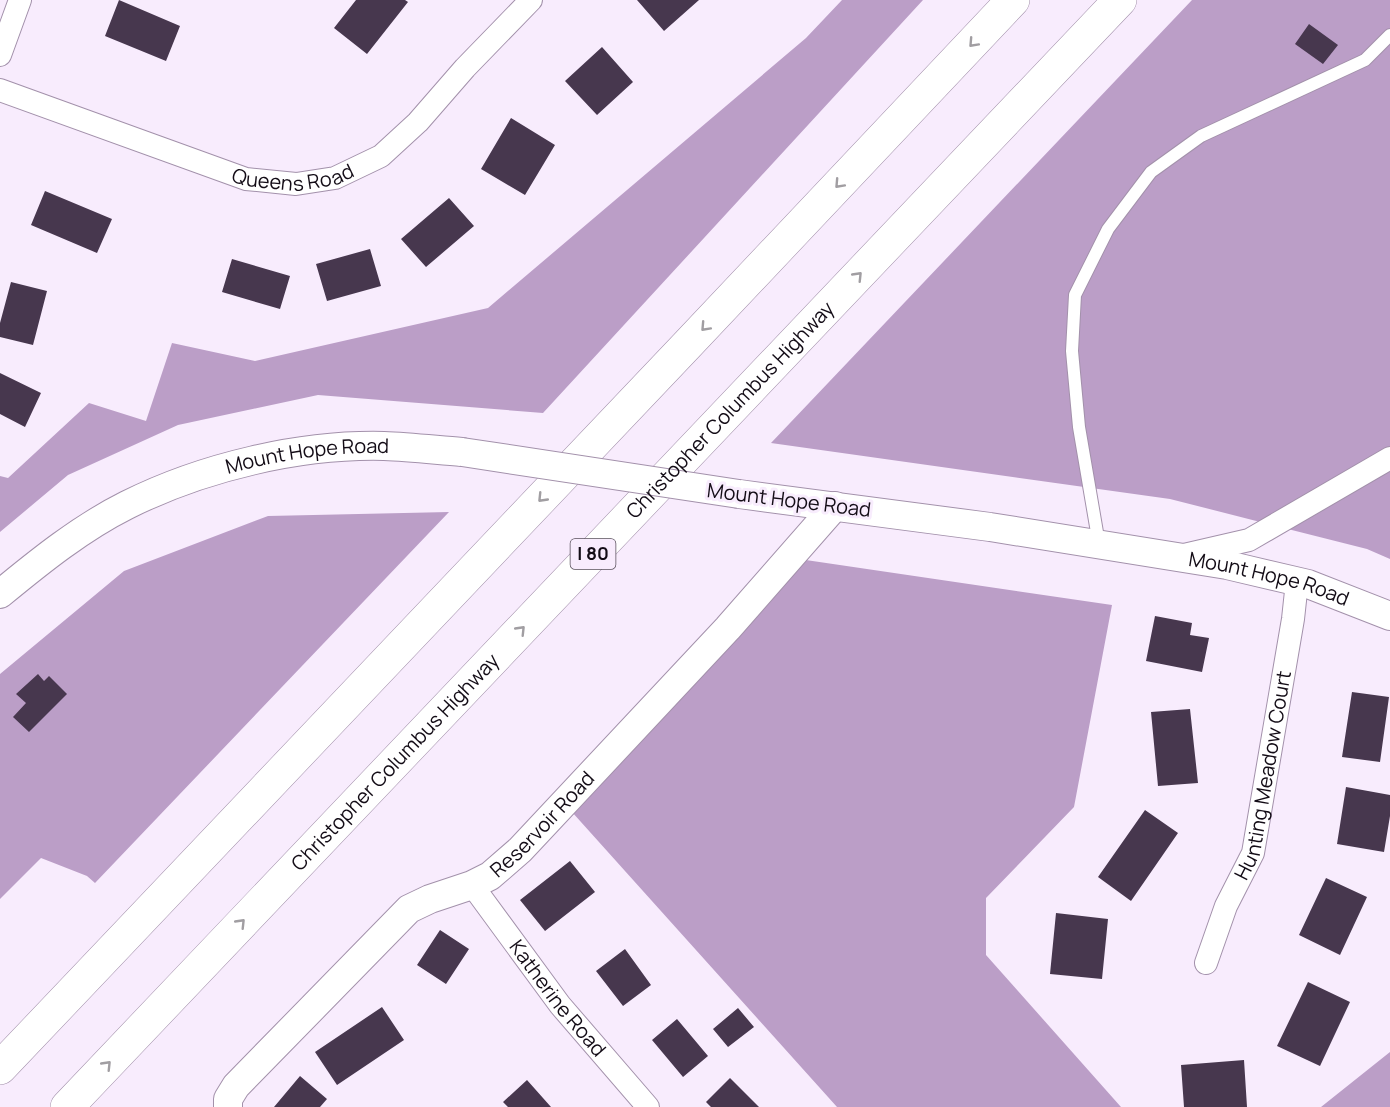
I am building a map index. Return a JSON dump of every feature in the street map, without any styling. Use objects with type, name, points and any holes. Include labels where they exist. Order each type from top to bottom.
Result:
[{"type":"highway","points":[[0,1068],[1013,0]]},
{"type":"highway","name":"Christopher Columbus Highway","points":[[67,1107],[1120,0]]},
{"type":"street","points":[[0,55],[20,0]]},
{"type":"street","name":"Queens Road","points":[[0,90],[246,179],[296,184],[335,178],[381,156],[418,122],[465,68],[531,0]]},
{"type":"street","name":"Mount Hope Road","points":[[0,594],[59,546],[127,505],[184,481],[249,460],[313,450],[383,446],[462,452],[739,494],[990,527],[1100,546],[1227,564],[1297,582],[1390,616]]},
{"type":"street","points":[[1176,557],[1249,540],[1390,458]]},
{"type":"street","name":"Reservoir Road","points":[[228,1107],[228,1099],[236,1086],[409,909],[490,876],[520,850],[728,628],[835,506]]},
{"type":"street","name":"Hunting Meadow Court","points":[[1206,963],[1226,906],[1253,853],[1293,619],[1297,582]]},
{"type":"street","name":"Katherine Road","points":[[472,885],[560,1005],[648,1107]]},
{"type":"lane","points":[[1100,546],[1079,427],[1072,351],[1075,295],[1108,229],[1151,172],[1201,136],[1365,60],[1390,35]]},
{"type":"shaded area","points":[[842,0],[923,0],[543,413],[318,395],[178,425],[68,475],[0,532],[0,476],[8,478],[89,403],[146,421],[172,343],[255,361],[488,308],[806,38]]},
{"type":"shaded area","points":[[1192,0],[1390,0],[1390,559],[1367,549],[1170,499],[771,443]]},
{"type":"shaded area","points":[[449,512],[95,883],[87,876],[41,858],[0,899],[0,674],[124,571],[268,516]]},
{"type":"shaded area","points":[[799,559],[1112,605],[1074,807],[986,898],[986,955],[1121,1107],[837,1107],[572,812]]},
{"type":"shaded area","points":[[1390,1052],[1390,1107],[1321,1107]]},
{"type":"building","points":[[119,0],[180,26],[166,61],[105,36]]},
{"type":"building","points":[[356,0],[405,0],[408,2],[367,54],[334,28]]},
{"type":"building","points":[[637,0],[699,0],[664,31]]},
{"type":"building","points":[[1309,24],[1338,45],[1323,64],[1295,44]]},
{"type":"building","points":[[602,47],[633,82],[597,115],[565,81]]},
{"type":"building","points":[[511,118],[555,145],[525,195],[481,169]]},
{"type":"building","points":[[45,191],[112,219],[97,253],[31,225]]},
{"type":"building","points":[[449,198],[474,226],[426,267],[401,239]]},
{"type":"building","points":[[370,249],[381,286],[327,301],[316,264]]},
{"type":"building","points":[[232,259],[290,276],[280,309],[222,292]]},
{"type":"building","points":[[11,282],[47,291],[33,345],[0,337],[0,323]]},
{"type":"building","points":[[0,373],[41,393],[25,427],[0,414]]},
{"type":"building","points":[[1155,616],[1192,623],[1190,635],[1209,638],[1202,672],[1146,661]]},
{"type":"building","points":[[38,674],[44,681],[49,676],[67,694],[29,732],[13,717],[26,703],[16,694]]},
{"type":"building","points":[[1352,692],[1389,697],[1380,762],[1342,757]]},
{"type":"building","points":[[1190,709],[1198,783],[1158,786],[1151,712]]},
{"type":"building","points":[[1346,787],[1390,795],[1390,816],[1384,852],[1337,844]]},
{"type":"building","points":[[1145,810],[1178,833],[1131,901],[1098,877]]},
{"type":"building","points":[[570,861],[595,892],[545,931],[520,900]]},
{"type":"building","points":[[1326,878],[1367,897],[1340,955],[1299,935]]},
{"type":"building","points":[[1056,913],[1108,919],[1102,979],[1050,974]]},
{"type":"building","points":[[440,930],[469,949],[446,984],[417,965]]},
{"type":"building","points":[[625,949],[651,985],[623,1006],[596,971]]},
{"type":"building","points":[[1308,982],[1350,1002],[1320,1066],[1277,1046]]},
{"type":"building","points":[[382,1007],[404,1040],[337,1085],[315,1052]]},
{"type":"building","points":[[738,1008],[754,1027],[728,1047],[713,1029]]},
{"type":"building","points":[[677,1019],[708,1056],[683,1077],[652,1040]]},
{"type":"building","points":[[1244,1060],[1247,1107],[1184,1107],[1181,1065]]},
{"type":"building","points":[[300,1076],[327,1099],[320,1107],[274,1107]]},
{"type":"building","points":[[730,1078],[759,1107],[711,1107],[706,1102]]},
{"type":"building","points":[[527,1080],[551,1107],[508,1107],[503,1102]]}]
